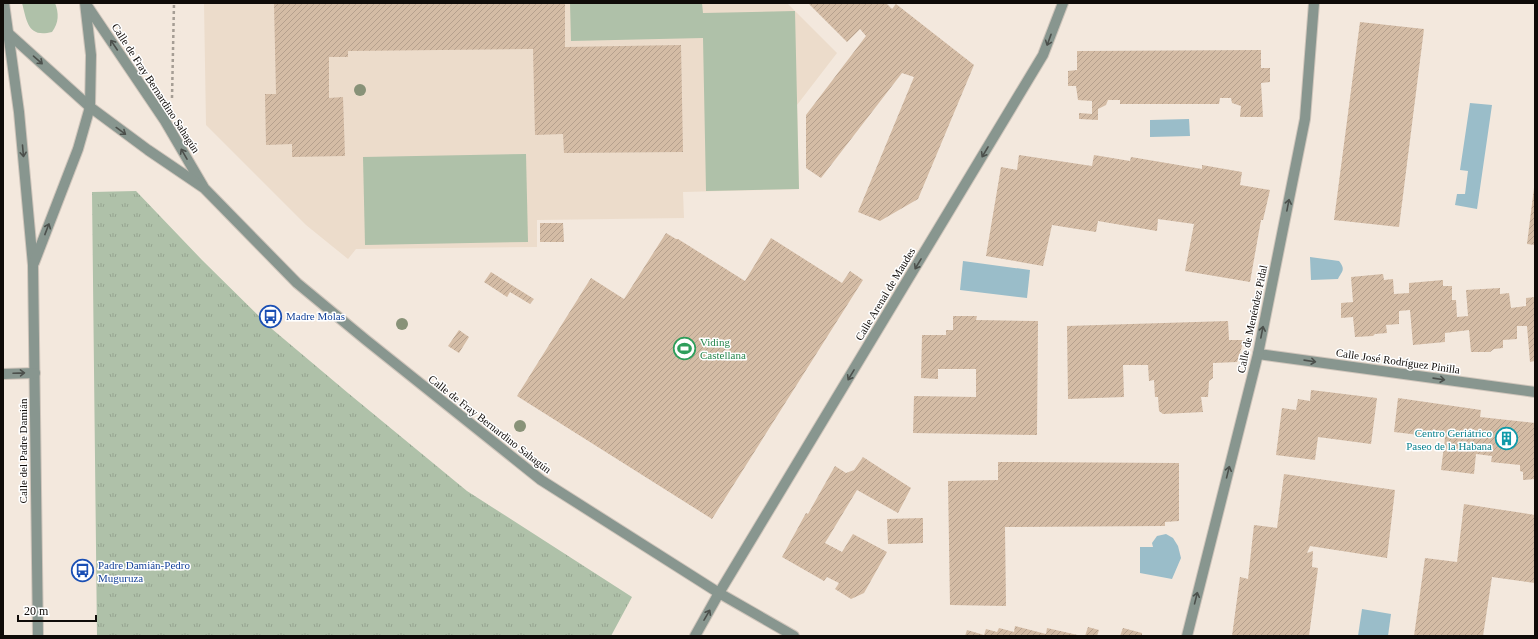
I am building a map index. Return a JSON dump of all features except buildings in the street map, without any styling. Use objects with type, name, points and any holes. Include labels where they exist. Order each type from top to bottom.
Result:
[{"type":"street","name":"Calle del Padre Damián","points":[[4,3],[19,112],[33,265],[38,636]]},
{"type":"street","name":"Calle del Padre Damián","points":[[33,265],[78,149],[90,108],[91,55],[85,3]]},
{"type":"street","name":"Calle de Fray Bernardino Sahagún","points":[[85,3],[165,121],[204,188]]},
{"type":"street","name":"Calle Arenal de Maudes","points":[[695,636],[719,593],[1043,55],[1063,3]]},
{"type":"street","name":"Calle de Menéndez Pidal","points":[[1187,636],[1258,354],[1306,119],[1314,3]]},
{"type":"street","name":"Calle de Fray Bernardino Sahagún","points":[[9,34],[90,108],[204,188],[297,283],[541,480],[719,593],[794,636]]},
{"type":"street","name":"Calle José Rodríguez Pinilla","points":[[1258,354],[1535,392]]},
{"type":"street","points":[[3,374],[35,373]]},
{"type":"path","points":[[172,106],[174,3]]},
{"type":"shaded area","points":[[204,3],[787,3],[837,53],[797,105],[799,189],[683,192],[684,218],[537,220],[537,247],[356,249],[348,259],[306,225],[206,125]]},
{"type":"green space","points":[[22,3],[55,3],[58,18],[52,32],[38,33],[33,30],[27,22]]},
{"type":"green space","points":[[570,3],[702,3],[703,13],[795,11],[799,189],[706,191],[703,38],[571,41]]},
{"type":"green space","points":[[526,154],[528,242],[365,245],[363,157]]},
{"type":"green space","points":[[136,191],[202,260],[272,329],[467,491],[632,597],[611,636],[97,636],[92,192]]},
{"type":"water","points":[[1470,103],[1492,105],[1477,209],[1455,205],[1457,194],[1465,194],[1468,171],[1460,170]]},
{"type":"water","points":[[1189,119],[1190,136],[1150,137],[1150,120]]},
{"type":"water","points":[[1310,257],[1339,261],[1343,269],[1338,279],[1311,280]]},
{"type":"water","points":[[963,261],[1030,270],[1027,298],[960,290]]},
{"type":"water","points":[[1166,534],[1173,538],[1178,546],[1181,558],[1172,579],[1140,573],[1140,547],[1153,547],[1152,543],[1157,536]]},
{"type":"water","points":[[1362,609],[1391,614],[1388,636],[1358,636]]},
{"type":"place","name":"Madre Molas","points":[[271,316]]},
{"type":"place","name":"Viding Castellana","points":[[684,348]]},
{"type":"place","name":"Centro Geriátrico Paseo de la Habana","points":[[1507,439]]},
{"type":"place","name":"Padre Damián-Pedro Muguruza","points":[[82,571]]}]
